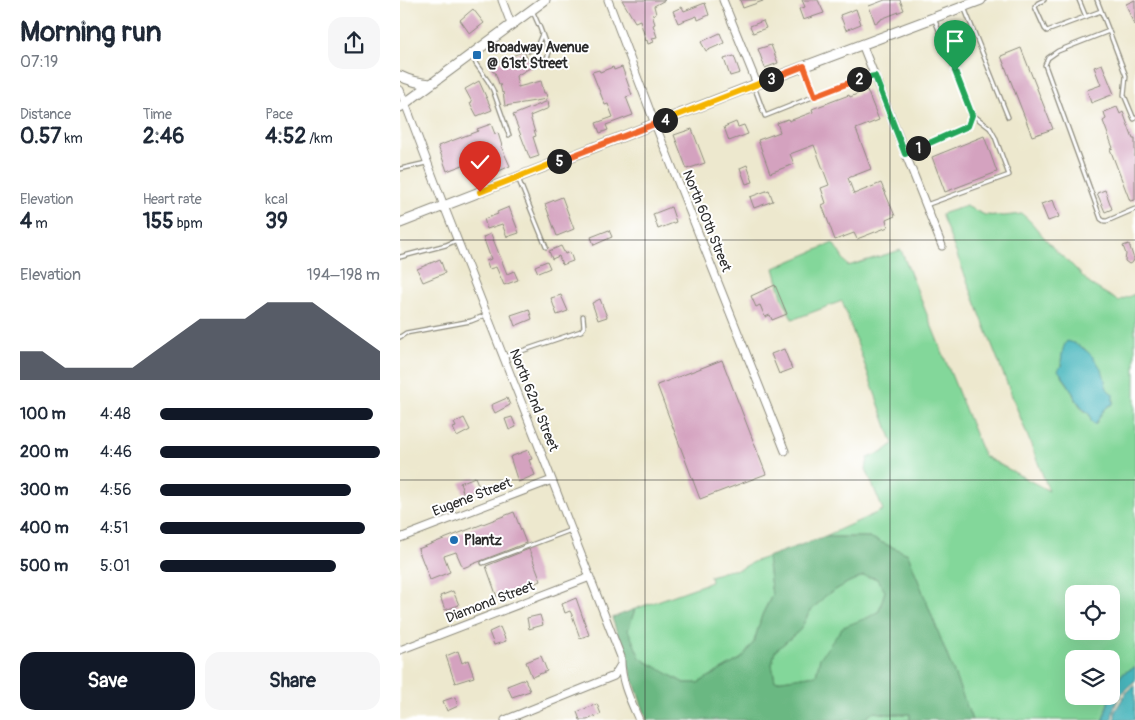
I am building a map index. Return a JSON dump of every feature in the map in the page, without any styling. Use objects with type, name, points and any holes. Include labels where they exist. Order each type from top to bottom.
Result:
[{"type":"main road","points":[[403,105],[545,0]]},
{"type":"main road","points":[[400,223],[804,66],[981,0]]},
{"type":"main road","points":[[400,76],[418,83],[431,84]]},
{"type":"street","points":[[502,0],[511,24]]},
{"type":"street","name":"North 60th Street","points":[[608,0],[655,124],[785,451]]},
{"type":"street","points":[[723,0],[755,85]]},
{"type":"street","points":[[862,44],[942,246]]},
{"type":"street","name":"North 62nd Street","points":[[400,90],[403,105],[428,162],[590,577],[620,657],[620,666],[626,690],[638,720]]},
{"type":"street","name":"Eugene Street","points":[[400,538],[552,480]]},
{"type":"street","name":"Diamond Street","points":[[400,650],[590,577]]},
{"type":"street","points":[[505,720],[614,676],[620,666]]},
{"type":"lane","points":[[1044,0],[1038,2],[1036,7],[1047,31],[1101,11]]},
{"type":"lane","points":[[1078,0],[1086,16]]},
{"type":"lane","points":[[1102,0],[1097,1],[1126,76],[1124,95],[1135,118]]},
{"type":"lane","points":[[964,6],[1008,117]]},
{"type":"lane","points":[[531,10],[549,53],[547,58],[533,66]]},
{"type":"lane","points":[[926,205],[1009,176],[990,128],[972,115],[934,18]]},
{"type":"lane","points":[[1109,31],[1058,51],[1048,58],[1046,65],[1101,219],[1107,221],[1135,210]]},
{"type":"lane","points":[[529,51],[537,46],[542,34]]},
{"type":"lane","points":[[472,54],[476,64],[493,90],[509,136]]},
{"type":"lane","points":[[804,66],[815,96]]},
{"type":"lane","points":[[755,85],[766,116],[863,78],[875,76]]},
{"type":"lane","points":[[905,154],[968,126],[972,115]]},
{"type":"lane","points":[[400,170],[428,162]]},
{"type":"lane","points":[[517,177],[546,247]]},
{"type":"lane","points":[[400,257],[446,245],[457,240]]},
{"type":"lane","points":[[400,337],[406,333],[471,321],[487,314]]},
{"type":"lane","points":[[504,357],[581,331],[584,327],[583,316]]},
{"type":"lane","points":[[483,563],[571,529]]},
{"type":"green space","points":[[966,206],[985,215],[1004,216],[1022,214],[1090,284],[1118,301],[1135,294],[1135,667],[1122,674],[1120,677],[1120,650],[1065,650],[1065,705],[1107,705],[1103,720],[972,720],[908,554],[869,537],[823,537],[883,510],[866,469],[868,458],[883,452],[893,444],[842,301],[792,319],[782,297],[774,268],[833,243],[848,266],[901,250],[984,456],[1049,491],[941,214]],"holes":[[[1065,344],[1084,348],[1105,380],[1106,388],[1114,400],[1113,404],[1107,407],[1096,424],[1091,421],[1090,415],[1082,409],[1061,375],[1061,360]]]},
{"type":"green space","points":[[823,537],[869,537],[908,554],[972,720],[910,720],[910,714],[874,712],[862,720],[647,720],[612,618],[635,609],[628,630],[640,658],[684,683],[698,683],[742,658],[754,642],[762,615],[772,595],[767,557]],"holes":[[[863,576],[876,578],[885,591],[879,611],[843,627],[820,658],[816,675],[775,681],[772,665],[775,651],[800,630],[809,613],[825,596]]]},
{"type":"green space","points":[[767,557],[772,595],[762,615],[754,642],[742,658],[698,683],[684,683],[640,658],[628,630],[635,609],[711,582],[710,576],[740,569]]},
{"type":"green space","points":[[863,576],[876,578],[885,591],[879,611],[869,617],[820,658],[816,675],[775,681],[772,665],[775,651],[800,630],[809,613],[825,596]]},
{"type":"green space","points":[[873,712],[910,714],[910,720],[862,720]]},
{"type":"water","points":[[1067,341],[1083,348],[1093,357],[1103,373],[1106,387],[1113,394],[1113,404],[1104,410],[1095,425],[1058,370],[1062,365],[1062,353]]},
{"type":"water","points":[[1135,667],[1135,681],[1120,697],[1120,677],[1122,674]]},
{"type":"water","points":[[1135,685],[1135,720],[1115,720],[1115,711],[1127,691]]},
{"type":"water","points":[[1107,705],[1116,705],[1112,720],[1103,720]]},
{"type":"building","points":[[622,0],[665,0],[654,6],[656,14],[652,15],[657,37],[652,38],[654,42],[648,44],[640,20],[635,22]]},
{"type":"building","points":[[740,0],[763,0],[763,1],[743,8]]},
{"type":"building","points":[[802,0],[818,0],[824,13],[803,20],[799,9],[805,7]]},
{"type":"building","points":[[885,0],[900,0],[904,10],[875,23],[869,6]]},
{"type":"building","points":[[1135,0],[1135,25],[1134,25],[1126,4]]},
{"type":"building","points":[[705,3],[709,15],[698,20],[697,16],[678,23],[673,11],[682,7],[684,11]]},
{"type":"building","points":[[473,9],[484,23],[470,34],[460,20]]},
{"type":"building","points":[[856,9],[861,24],[846,30],[840,15]]},
{"type":"building","points":[[763,21],[766,28],[753,33],[750,26]]},
{"type":"building","points":[[720,33],[724,43],[706,51],[701,42]]},
{"type":"building","points":[[771,45],[778,63],[765,68],[758,49]]},
{"type":"building","points":[[1021,48],[1053,129],[1032,136],[1001,56]]},
{"type":"building","points":[[524,51],[530,68],[516,76],[518,87],[541,81],[547,99],[505,106],[503,92],[490,65]]},
{"type":"building","points":[[734,56],[740,73],[730,76],[724,59]]},
{"type":"building","points":[[1102,64],[1114,94],[1091,103],[1087,90],[1101,85],[1094,67]]},
{"type":"building","points":[[613,67],[614,70],[622,67],[632,95],[626,97],[633,115],[606,125],[608,130],[600,133],[596,123],[613,117],[608,104],[605,105],[592,72],[599,70],[600,72]]},
{"type":"building","points":[[479,81],[492,110],[477,116],[465,89]]},
{"type":"building","points":[[867,90],[879,120],[856,129],[871,169],[848,178],[854,194],[881,183],[895,216],[886,220],[888,227],[857,239],[854,233],[835,240],[822,205],[826,203],[821,188],[829,185],[814,145],[790,154],[794,164],[770,173],[758,140],[780,132],[777,123],[788,119],[789,121],[813,112],[812,109]]},
{"type":"building","points":[[548,101],[549,108],[530,116],[536,136],[533,137],[539,156],[530,159],[513,115]]},
{"type":"building","points":[[1117,107],[1120,114],[1123,112],[1133,139],[1135,139],[1135,200],[1130,201],[1110,149],[1113,148],[1103,121],[1106,119],[1104,112]]},
{"type":"building","points":[[736,122],[738,127],[744,125],[748,134],[729,141],[724,127]]},
{"type":"building","points":[[491,124],[495,134],[498,133],[501,146],[510,166],[497,172],[492,161],[490,162],[487,156],[447,171],[438,146]]},
{"type":"building","points":[[692,129],[705,163],[687,169],[674,135]]},
{"type":"building","points":[[984,136],[997,172],[945,192],[932,157]]},
{"type":"building","points":[[747,165],[753,182],[746,184],[740,168]]},
{"type":"building","points":[[769,190],[773,201],[754,208],[750,197]]},
{"type":"building","points":[[1105,190],[1112,209],[1105,212],[1097,193]]},
{"type":"building","points":[[562,197],[574,229],[557,236],[545,204]]},
{"type":"building","points":[[1053,200],[1059,217],[1048,221],[1041,204]]},
{"type":"building","points":[[509,207],[519,233],[507,237],[502,224],[487,229],[484,219],[498,214],[497,212]]},
{"type":"building","points":[[671,207],[676,222],[658,229],[653,214]]},
{"type":"building","points":[[609,230],[612,237],[594,245],[591,237]]},
{"type":"building","points":[[491,234],[507,274],[514,271],[518,280],[504,285],[496,267],[489,269],[486,261],[491,259],[483,237]]},
{"type":"building","points":[[1129,244],[1134,259],[1129,264],[1125,261],[1126,254],[1123,246]]},
{"type":"building","points":[[561,246],[565,254],[570,252],[573,261],[562,265],[559,256],[552,259],[549,251]]},
{"type":"building","points":[[440,259],[445,273],[423,282],[417,269]]},
{"type":"building","points":[[547,261],[550,268],[538,273],[535,266]]},
{"type":"building","points":[[775,285],[787,314],[772,320],[770,315],[765,317],[760,305],[756,307],[751,296]]},
{"type":"building","points":[[561,295],[568,311],[557,315],[551,298]]},
{"type":"building","points":[[600,299],[607,317],[598,320],[592,303]]},
{"type":"building","points":[[529,309],[532,319],[515,326],[511,315]]},
{"type":"building","points":[[784,349],[792,369],[779,374],[771,354]]},
{"type":"building","points":[[722,360],[766,474],[700,499],[657,385]]},
{"type":"building","points":[[507,398],[510,405],[495,413],[491,405]]},
{"type":"building","points":[[512,417],[516,427],[509,430],[505,419]]},
{"type":"building","points":[[464,418],[470,430],[457,437],[453,428],[456,427],[454,423]]},
{"type":"building","points":[[528,450],[532,459],[529,460],[535,475],[518,482],[510,457]]},
{"type":"building","points":[[475,477],[480,489],[464,495],[460,483]]},
{"type":"building","points":[[514,512],[526,543],[463,568],[456,552],[444,556],[450,572],[430,580],[418,549]]},
{"type":"building","points":[[529,549],[541,581],[497,597],[486,566]]},
{"type":"building","points":[[453,591],[459,605],[445,610],[440,596]]},
{"type":"building","points":[[576,598],[589,635],[580,638],[570,611],[565,613],[562,604]]},
{"type":"building","points":[[540,615],[543,625],[529,629],[527,618]]},
{"type":"building","points":[[500,627],[506,641],[494,645],[489,632]]},
{"type":"building","points":[[458,651],[462,663],[468,660],[474,677],[455,683],[446,656]]},
{"type":"building","points":[[541,656],[547,671],[532,677],[526,662]]},
{"type":"building","points":[[525,679],[530,691],[512,697],[507,686]]},
{"type":"building","points":[[455,697],[458,706],[447,711],[443,701]]},
{"type":"building","points":[[597,704],[601,714],[587,720],[580,720],[577,712]]},
{"type":"place","name":"Broadway Avenue @ 61st Street","points":[[477,55]]},
{"type":"place","name":"Plantz","points":[[454,540]]},
{"type":"route","points":[[480,192],[804,66],[815,96],[863,78],[875,76],[905,154],[968,126],[972,115],[955,71]]}]
